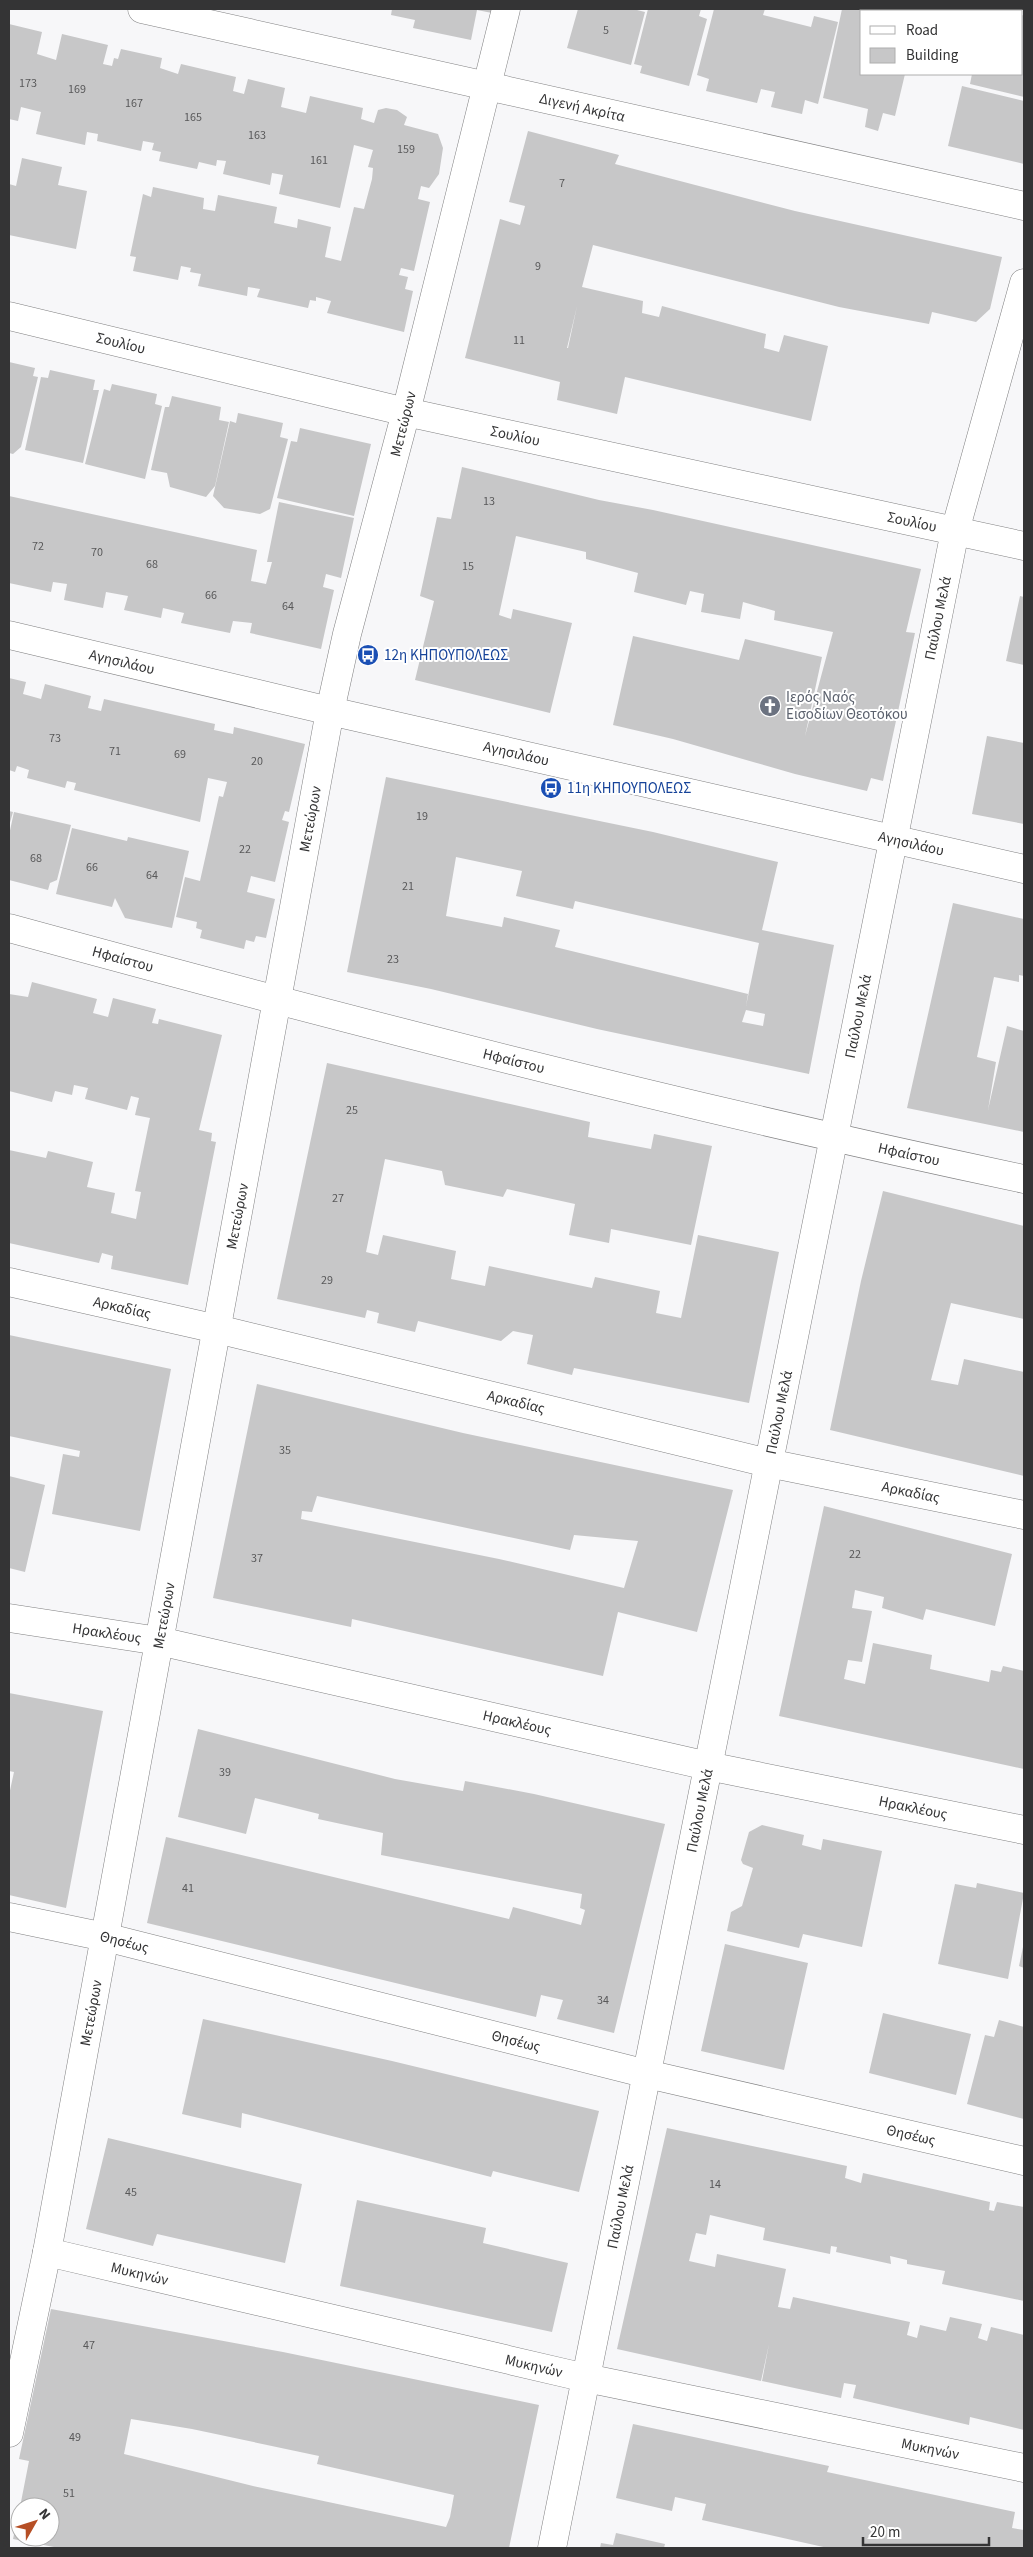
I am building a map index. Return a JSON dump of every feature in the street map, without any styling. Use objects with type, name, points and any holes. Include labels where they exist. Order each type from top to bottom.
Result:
[{"type":"street","name":"Διγενή Ακρίτα","points":[[142,9],[1024,206]]},
{"type":"street","name":"Μετεώρων","points":[[9,2433],[47,2252],[330,711],[347,634],[406,412],[506,9]]},
{"type":"street","name":"Παύλου Μελά","points":[[552,2548],[955,531],[1024,283]]},
{"type":"street","name":"Σουλίου","points":[[9,316],[406,412],[1024,546]]},
{"type":"street","name":"Αγησιλάου","points":[[9,635],[330,711],[1024,869]]},
{"type":"street","name":"Ηφαίστου","points":[[9,928],[277,1001],[833,1138],[1024,1179]]},
{"type":"street","name":"Αρκαδίας","points":[[9,1282],[217,1329],[768,1463],[1024,1514]]},
{"type":"street","name":"Ηρακλέους","points":[[9,1618],[159,1641],[708,1766],[1024,1830]]},
{"type":"street","name":"Θησέως","points":[[9,1917],[105,1937],[647,2074],[1024,2161]]},
{"type":"street","name":"Μυκηνών","points":[[47,2252],[586,2378],[1024,2468]]},
{"type":"building","points":[[392,9],[493,9],[492,13],[477,10],[471,40],[413,28],[415,20],[391,15]]},
{"type":"building","points":[[578,9],[633,9],[645,12],[631,65],[567,48]]},
{"type":"building","points":[[648,9],[701,9],[699,16],[707,19],[689,86],[640,73],[642,66],[634,64]]},
{"type":"building","points":[[714,9],[765,9],[763,15],[811,27],[814,16],[838,22],[818,104],[805,100],[802,114],[771,107],[775,92],[761,89],[757,103],[706,91],[709,79],[697,75]]},
{"type":"building","points":[[842,9],[862,10],[860,10],[860,75],[905,75],[895,116],[883,113],[878,131],[865,127],[868,109],[823,98]]},
{"type":"building","points":[[1024,16],[1024,97],[970,84],[972,75],[1023,75]]},
{"type":"building","points":[[9,24],[42,32],[37,54],[56,60],[62,34],[108,45],[103,64],[112,66],[114,58],[118,59],[121,49],[162,58],[160,68],[178,74],[181,64],[236,77],[233,91],[244,94],[248,79],[285,88],[281,107],[306,113],[310,96],[363,108],[361,119],[374,123],[378,110],[386,108],[397,110],[407,117],[404,125],[438,134],[443,148],[439,174],[429,188],[421,186],[418,199],[430,202],[414,271],[401,268],[399,275],[408,277],[405,289],[413,291],[404,332],[327,313],[331,301],[316,297],[316,301],[310,300],[308,308],[257,297],[260,289],[248,287],[247,296],[198,286],[201,274],[190,272],[191,268],[181,266],[178,280],[133,271],[136,257],[130,256],[143,194],[151,197],[153,187],[204,198],[203,209],[215,211],[218,195],[277,207],[274,223],[297,228],[298,219],[331,227],[325,257],[341,261],[354,207],[364,209],[372,179],[373,168],[368,167],[373,150],[354,145],[340,208],[279,194],[283,175],[272,173],[270,185],[223,174],[226,161],[217,160],[216,166],[199,162],[197,169],[159,161],[161,152],[152,150],[154,143],[143,141],[141,151],[97,141],[98,134],[87,132],[85,145],[36,134],[41,112],[21,107],[18,121],[9,119]]},
{"type":"building","points":[[962,86],[1024,101],[1024,164],[948,146]]},
{"type":"building","points":[[528,131],[619,155],[615,164],[795,211],[1002,257],[990,309],[976,322],[932,312],[929,324],[839,307],[593,245],[582,287],[643,301],[642,313],[659,317],[662,306],[766,334],[764,348],[779,352],[784,335],[828,346],[811,421],[625,377],[617,414],[557,400],[560,382],[465,358],[500,219],[520,225],[525,206],[509,202]],"holes":[[[577,306],[568,348],[567,348]]]},
{"type":"building","points":[[22,158],[62,167],[58,185],[87,191],[76,249],[9,235],[9,184],[16,186]]},
{"type":"building","points":[[9,362],[35,368],[33,376],[38,377],[21,447],[13,454],[9,453]]},
{"type":"building","points":[[50,370],[95,380],[93,390],[99,390],[83,463],[25,450],[41,377],[48,378]]},
{"type":"building","points":[[112,384],[157,394],[155,404],[162,406],[145,479],[85,464],[104,389],[110,391]]},
{"type":"building","points":[[172,396],[221,407],[219,420],[229,422],[215,486],[206,497],[170,487],[167,473],[151,470],[165,407],[169,407]]},
{"type":"building","points":[[238,413],[283,423],[280,437],[288,439],[270,509],[260,514],[224,508],[213,496],[230,421],[236,423]]},
{"type":"building","points":[[300,428],[371,444],[354,516],[277,498],[291,441],[297,442]]},
{"type":"building","points":[[462,467],[599,500],[653,510],[921,569],[906,632],[915,633],[883,781],[871,778],[867,791],[795,774],[673,739],[613,725],[633,636],[739,660],[745,639],[822,657],[805,736],[833,632],[774,620],[775,611],[743,602],[740,619],[701,612],[704,594],[690,591],[686,605],[634,592],[638,573],[586,559],[586,552],[516,536],[499,615],[511,619],[513,609],[572,623],[550,713],[415,680],[434,601],[420,596],[437,517],[451,519]]},
{"type":"building","points":[[9,496],[257,550],[251,581],[266,584],[272,562],[267,562],[279,502],[354,518],[341,578],[326,574],[323,587],[334,590],[321,649],[250,633],[252,623],[233,621],[230,633],[181,623],[184,613],[163,608],[161,618],[124,610],[128,596],[106,592],[103,608],[64,600],[67,584],[53,582],[51,592],[9,583]]},
{"type":"building","points":[[1020,596],[1024,597],[1024,665],[1006,661]]},
{"type":"building","points":[[9,678],[26,682],[23,694],[41,699],[45,684],[91,696],[88,708],[101,711],[104,699],[215,724],[214,730],[233,734],[234,727],[305,744],[289,812],[285,811],[282,820],[289,822],[275,882],[251,876],[247,892],[275,899],[266,938],[256,936],[254,942],[246,940],[244,949],[200,938],[202,930],[196,928],[197,922],[176,917],[185,877],[200,881],[219,796],[223,797],[227,782],[208,778],[200,822],[74,790],[76,783],[67,781],[65,788],[27,778],[29,770],[17,766],[15,772],[9,770]]},
{"type":"building","points":[[987,736],[1024,743],[1024,824],[972,814]]},
{"type":"building","points":[[386,777],[653,832],[778,862],[762,930],[834,945],[809,1074],[597,1029],[431,989],[347,972]],"holes":[[[456,857],[522,871],[516,896],[573,909],[575,901],[759,943],[746,1006],[748,994],[555,947],[560,930],[504,917],[502,927],[446,916]],[[746,1010],[765,1014],[763,1026],[742,1022]]]},
{"type":"building","points":[[9,811],[13,812],[9,826]]},
{"type":"building","points":[[14,812],[71,825],[57,880],[50,883],[48,890],[9,880],[9,835]]},
{"type":"building","points":[[72,828],[127,841],[128,837],[189,851],[172,928],[125,918],[115,898],[112,907],[56,894]]},
{"type":"building","points":[[953,903],[1024,919],[1024,976],[1019,975],[1019,982],[994,977],[977,1057],[996,1062],[988,1110],[1007,1026],[1024,1031],[1024,1132],[907,1108]]},
{"type":"building","points":[[32,982],[97,999],[93,1013],[108,1017],[113,998],[156,1009],[152,1023],[158,1024],[159,1019],[222,1035],[199,1130],[212,1133],[211,1141],[216,1142],[188,1285],[111,1269],[113,1256],[102,1253],[99,1263],[9,1243],[9,1150],[46,1158],[48,1151],[93,1162],[87,1187],[115,1193],[111,1213],[136,1219],[141,1192],[135,1191],[150,1118],[135,1115],[139,1098],[131,1096],[127,1110],[85,1099],[88,1088],[74,1085],[72,1095],[55,1091],[52,1102],[9,1091],[9,994],[28,997]]},
{"type":"building","points":[[327,1063],[590,1122],[588,1137],[651,1149],[654,1134],[712,1146],[691,1245],[611,1229],[609,1243],[569,1235],[575,1204],[507,1189],[503,1197],[445,1185],[442,1171],[385,1159],[366,1252],[378,1255],[383,1235],[456,1251],[451,1279],[485,1286],[489,1266],[592,1288],[595,1277],[660,1291],[656,1313],[681,1318],[698,1235],[779,1252],[749,1403],[574,1368],[572,1375],[527,1364],[533,1335],[513,1331],[501,1341],[418,1321],[415,1332],[377,1323],[379,1313],[367,1310],[365,1318],[277,1299]]},
{"type":"building","points":[[883,1191],[1024,1226],[1024,1319],[951,1303],[931,1380],[958,1385],[964,1359],[1024,1372],[1024,1476],[830,1430],[861,1281]]},
{"type":"building","points":[[9,1335],[171,1369],[140,1531],[52,1514],[63,1454],[79,1457],[80,1451],[9,1436]]},
{"type":"building","points":[[257,1384],[463,1433],[733,1490],[697,1632],[618,1612],[603,1676],[352,1619],[351,1627],[213,1598]],"holes":[[[317,1496],[570,1550],[574,1535],[638,1541],[624,1588],[499,1559],[301,1519],[302,1511],[312,1512]]]},
{"type":"building","points":[[9,1476],[45,1485],[25,1572],[9,1568]]},
{"type":"building","points":[[824,1506],[1012,1554],[995,1626],[926,1609],[923,1620],[882,1608],[884,1597],[855,1590],[852,1608],[872,1611],[862,1662],[848,1660],[844,1679],[865,1684],[873,1643],[932,1655],[930,1669],[989,1682],[991,1670],[1001,1672],[1003,1666],[1024,1671],[1024,1769],[779,1716]]},
{"type":"building","points":[[9,1693],[103,1711],[66,1908],[9,1895],[9,1795],[14,1772],[9,1771]]},
{"type":"building","points":[[198,1729],[395,1779],[463,1791],[465,1781],[534,1794],[665,1824],[614,2033],[557,2019],[563,2000],[541,1995],[536,2017],[147,1923],[166,1837],[509,1919],[513,1907],[581,1925],[585,1910],[580,1908],[582,1894],[381,1855],[383,1833],[318,1819],[319,1814],[255,1798],[246,1834],[178,1817]]},
{"type":"building","points":[[762,1825],[804,1835],[802,1845],[821,1850],[823,1839],[882,1851],[862,1947],[803,1934],[799,1948],[727,1931],[731,1912],[742,1906],[753,1868],[743,1864],[741,1860],[749,1832]]},
{"type":"building","points":[[977,1883],[1024,1893],[1008,1979],[938,1964],[955,1884],[976,1888]]},
{"type":"building","points":[[725,1944],[808,1963],[784,2070],[701,2051]]},
{"type":"building","points":[[1024,1947],[1024,1968],[1019,1966]]},
{"type":"building","points":[[883,2013],[971,2034],[956,2095],[869,2073]]},
{"type":"building","points":[[203,2019],[392,2061],[599,2111],[579,2192],[493,2171],[491,2177],[242,2113],[241,2128],[182,2114]]},
{"type":"building","points":[[999,2020],[1024,2027],[1024,2119],[967,2104],[985,2035],[994,2037]]},
{"type":"building","points":[[667,2128],[847,2166],[845,2178],[861,2183],[863,2173],[990,2202],[989,2210],[994,2211],[997,2202],[1024,2207],[1024,2301],[942,2284],[945,2271],[907,2264],[907,2260],[890,2256],[891,2264],[836,2252],[837,2247],[831,2246],[830,2254],[763,2240],[765,2228],[710,2215],[706,2235],[696,2233],[689,2261],[715,2267],[717,2254],[786,2269],[778,2307],[790,2309],[793,2297],[910,2322],[907,2335],[917,2338],[920,2325],[946,2331],[950,2317],[982,2324],[978,2338],[987,2341],[991,2327],[1024,2335],[1024,2430],[970,2417],[969,2425],[853,2398],[856,2385],[844,2383],[841,2398],[762,2381],[769,2344],[761,2381],[617,2349]]},
{"type":"building","points":[[108,2138],[302,2184],[285,2263],[157,2234],[153,2246],[86,2229]]},
{"type":"building","points":[[357,2200],[486,2228],[483,2243],[568,2263],[552,2332],[340,2286]]},
{"type":"building","points":[[51,2309],[283,2352],[539,2405],[509,2548],[59,2548],[54,2547],[60,2547],[60,2497],[22,2497],[29,2461],[19,2459]],"holes":[[[131,2419],[192,2429],[319,2456],[317,2464],[454,2495],[446,2527],[253,2486],[124,2454]]]},
{"type":"building","points":[[633,2424],[829,2466],[827,2472],[1015,2512],[1012,2528],[1024,2530],[1024,2548],[828,2548],[702,2520],[706,2504],[675,2497],[672,2511],[616,2498]]},
{"type":"building","points":[[616,2533],[665,2544],[664,2548],[600,2548],[601,2543],[613,2545]]},
{"type":"place","name":"12η ΚΗΠΟΥΠΟΛΕΩΣ","points":[[368,655]]},
{"type":"place","name":"Ιερός Ναός Εισοδίων Θεοτόκου","points":[[770,706]]},
{"type":"place","name":"11η ΚΗΠΟΥΠΟΛΕΩΣ","points":[[551,788]]}]
